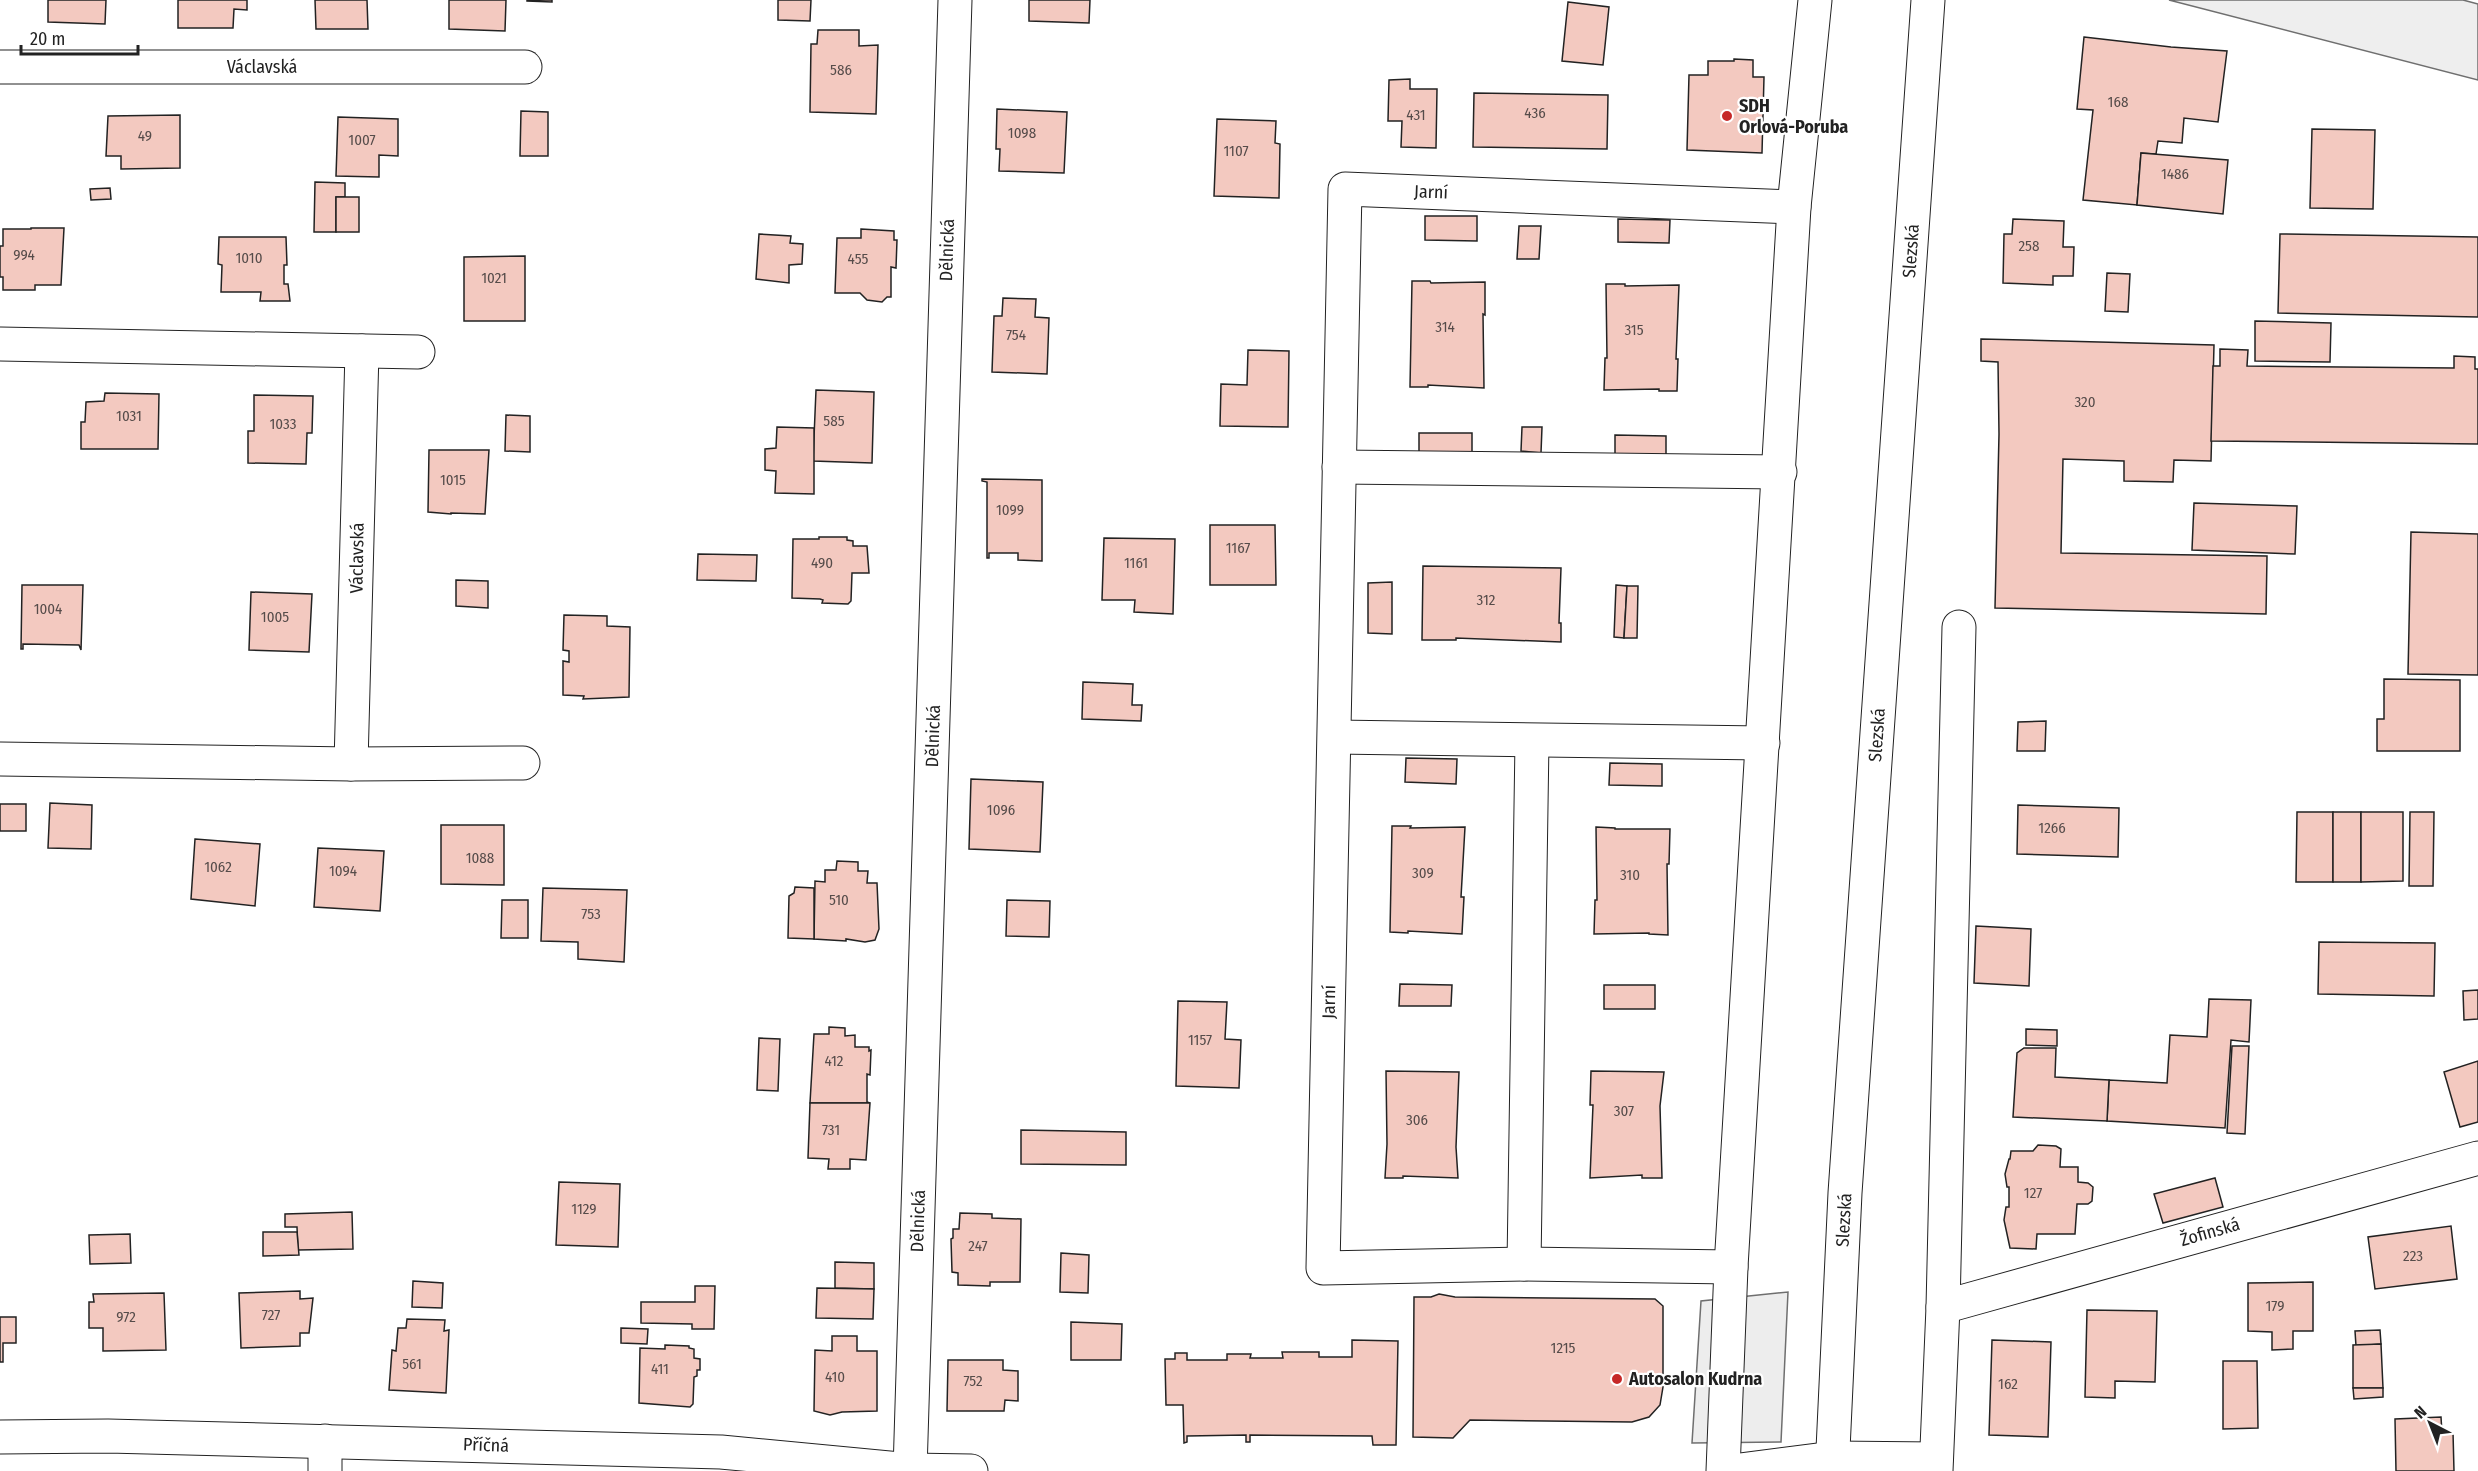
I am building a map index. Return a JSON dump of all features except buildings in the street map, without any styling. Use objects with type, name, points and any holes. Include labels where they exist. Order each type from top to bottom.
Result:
[{"type":"street","name":"Dělnická","points":[[910,1471],[955,0]]},
{"type":"street","points":[[1723,1471],[1731,1267],[1794,207],[1815,0]]},
{"type":"street","name":"Slezská","points":[[1832,1465],[1845,1193],[1927,13]]},
{"type":"street","name":"Václavská","points":[[0,67],[525,67]]},
{"type":"street","name":"Jarní","points":[[1524,1264],[1323,1268],[1345,189],[1794,207]]},
{"type":"street","points":[[0,344],[418,352]]},
{"type":"street","name":"Václavská","points":[[351,764],[362,351]]},
{"type":"street","points":[[1339,467],[1780,472]]},
{"type":"street","points":[[1732,1471],[1832,1465],[1936,1465],[1943,1306],[1959,627]]},
{"type":"street","points":[[1335,737],[1763,743]]},
{"type":"street","points":[[1532,741],[1524,1264],[1731,1267]]},
{"type":"street","points":[[0,759],[351,764],[523,763]]},
{"type":"street","name":"Žofinská","points":[[1943,1306],[2478,1158]]},
{"type":"street","name":"Příčná","points":[[0,1437],[108,1436],[325,1456],[721,1461],[910,1471],[971,1471]]},
{"type":"shaded area","points":[[2169,0],[2463,0],[2478,4],[2478,80]]},
{"type":"shaded area","points":[[1788,1292],[1781,1442],[1692,1443],[1701,1301]]},
{"type":"place","name":"SDH Orlová-Poruba","points":[[1727,116]]},
{"type":"place","name":"Autosalon Kudrna","points":[[1617,1379]]}]
